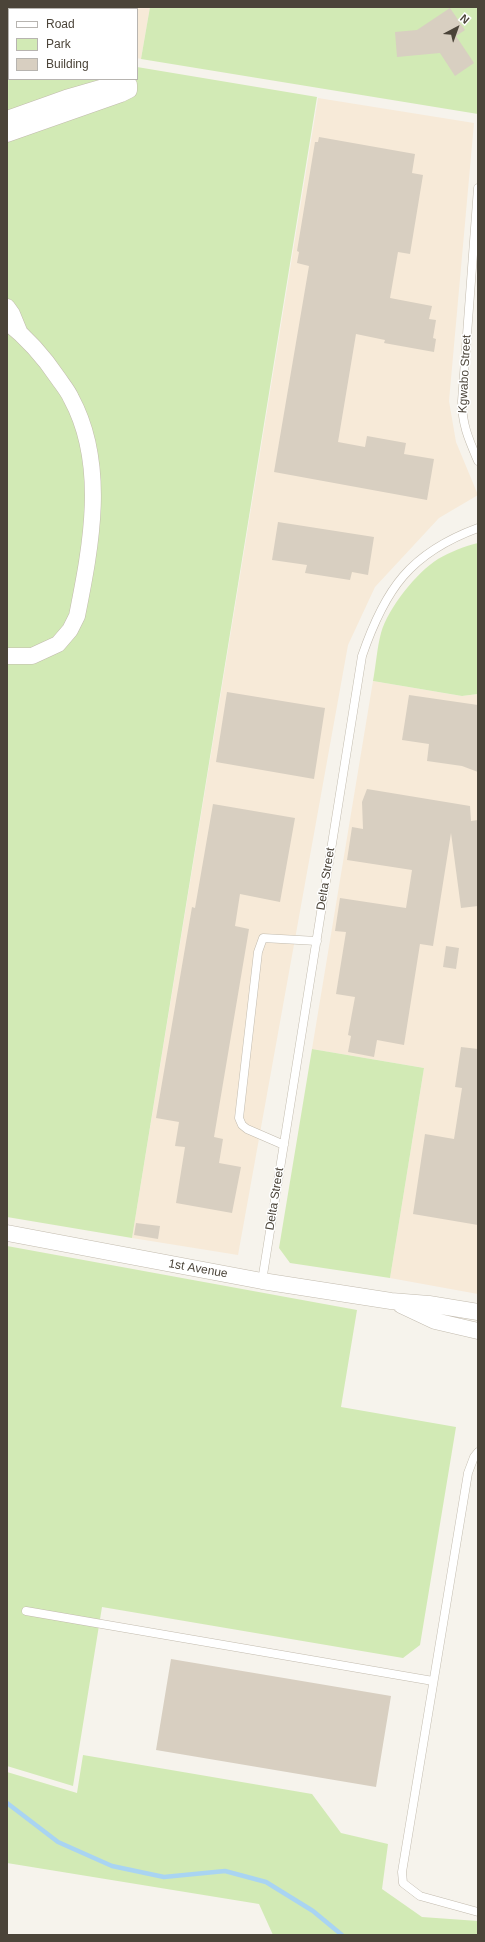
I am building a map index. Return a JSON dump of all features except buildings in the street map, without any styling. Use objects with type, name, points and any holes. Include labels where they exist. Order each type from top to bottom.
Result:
[{"type":"street","points":[[7,119],[66,98],[118,83],[127,83],[129,87],[129,90],[121,94],[7,134]]},
{"type":"street","points":[[7,307],[12,314],[13,326],[48,364],[72,398],[88,445],[92,475],[92,520],[77,616],[70,630],[58,644],[32,656],[7,656]]},
{"type":"street","name":"1st Avenue","points":[[7,1233],[262,1281],[391,1301],[429,1304],[478,1312]]},
{"type":"street","name":"1st Avenue","points":[[391,1301],[435,1321],[478,1331]]},
{"type":"lane","name":"Kgwabo Street","points":[[478,188],[462,401],[462,419],[478,461]]},
{"type":"lane","name":"Delta Street","points":[[262,1281],[362,656],[371,629],[388,595],[409,569],[436,548],[458,535],[478,528]]},
{"type":"lane","points":[[284,1145],[247,1129],[242,1125],[239,1118],[258,952],[263,938],[317,941]]},
{"type":"lane","points":[[478,1452],[474,1457],[468,1473],[404,1852],[402,1872],[403,1883],[420,1896],[478,1912]]},
{"type":"lane","points":[[26,1611],[433,1681]]},
{"type":"shaded area","points":[[7,7],[150,7],[141,59],[138,58],[138,8],[8,8],[7,36]]},
{"type":"shaded area","points":[[318,98],[474,123],[449,401],[456,442],[478,495],[439,518],[375,587],[348,645],[238,1255],[132,1238]]},
{"type":"shaded area","points":[[373,681],[462,696],[478,694],[478,1294],[390,1278],[424,1068],[312,1049]]},
{"type":"green space","points":[[150,7],[478,7],[478,114],[141,59]]},
{"type":"green space","points":[[7,44],[8,80],[138,80],[138,67],[317,97],[132,1238],[7,1217]]},
{"type":"green space","points":[[478,543],[478,694],[462,696],[373,681],[381,633],[390,613],[404,592],[421,573],[438,559],[447,554]]},
{"type":"green space","points":[[312,1049],[424,1068],[390,1278],[290,1263],[279,1248]]},
{"type":"green space","points":[[7,1246],[357,1310],[341,1407],[456,1427],[420,1645],[403,1658],[102,1607],[73,1786],[7,1766]]},
{"type":"green space","points":[[83,1755],[312,1794],[341,1833],[388,1844],[382,1889],[422,1917],[478,1921],[478,1935],[273,1935],[259,1904],[7,1863],[7,1772],[77,1793]]},
{"type":"waterway","points":[[7,1803],[58,1842],[112,1866],[164,1877],[225,1871],[266,1882],[313,1911],[342,1935]]}]
